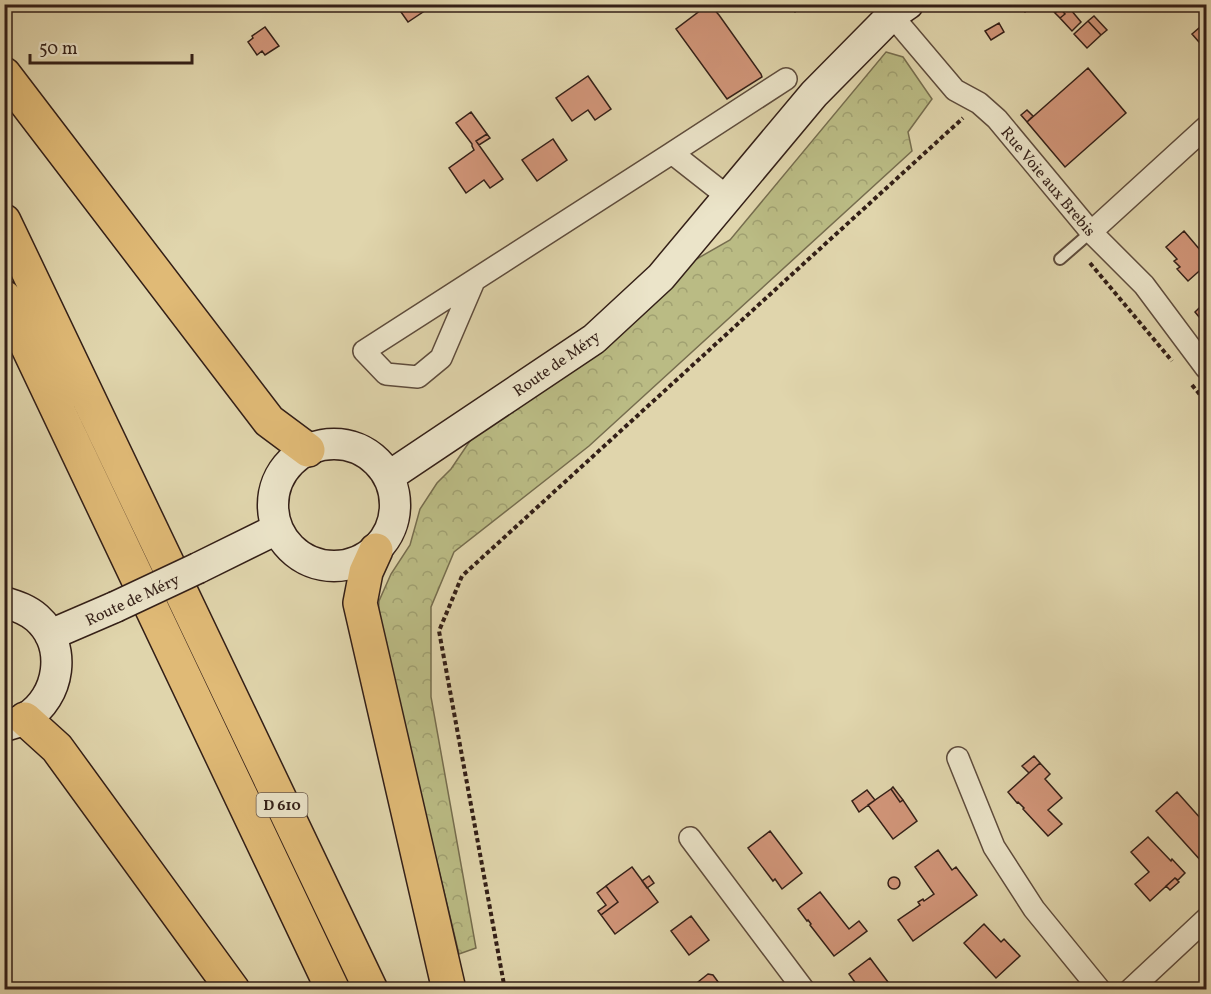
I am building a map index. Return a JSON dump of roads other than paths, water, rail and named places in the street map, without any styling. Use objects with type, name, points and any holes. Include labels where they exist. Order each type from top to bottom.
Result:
[{"type":"highway","points":[[4,74],[269,421],[308,450]]},
{"type":"highway","name":"D 610","points":[[4,221],[370,990]]},
{"type":"highway","name":"D 610","points":[[4,297],[333,990]]},
{"type":"highway","points":[[376,550],[366,572],[360,603],[449,990]]},
{"type":"highway","points":[[15,722],[57,748],[233,990]]},
{"type":"main road","name":"Route de Méry","points":[[388,477],[594,339],[661,277],[814,94],[894,8]]},
{"type":"main road","points":[[326,444],[344,445],[362,451],[377,462],[388,477],[394,495],[394,515],[388,534],[376,550],[360,561],[341,567],[321,566],[303,559],[288,546],[277,529],[273,510],[274,492],[281,474],[292,460],[308,450],[326,444]]},
{"type":"main road","name":"Route de Méry","points":[[50,635],[115,607],[277,529]]},
{"type":"main road","points":[[4,602],[21,607],[38,619],[50,635],[56,654],[57,673],[51,691],[40,707],[15,722]]},
{"type":"street","name":"Rue Voie aux Brebis","points":[[894,8],[955,90],[979,103],[997,119],[1092,232],[1144,285],[1206,368]]},
{"type":"street","points":[[474,281],[441,358],[418,377],[386,374],[364,351],[786,79]]},
{"type":"street","points":[[1092,232],[1206,127]]},
{"type":"street","points":[[672,153],[728,197]]},
{"type":"street","points":[[958,758],[994,847],[1034,909],[1100,990]]},
{"type":"street","points":[[690,838],[804,990]]},
{"type":"street","points":[[1130,990],[1206,919]]},
{"type":"lane","points":[[1060,259],[1092,232]]}]
